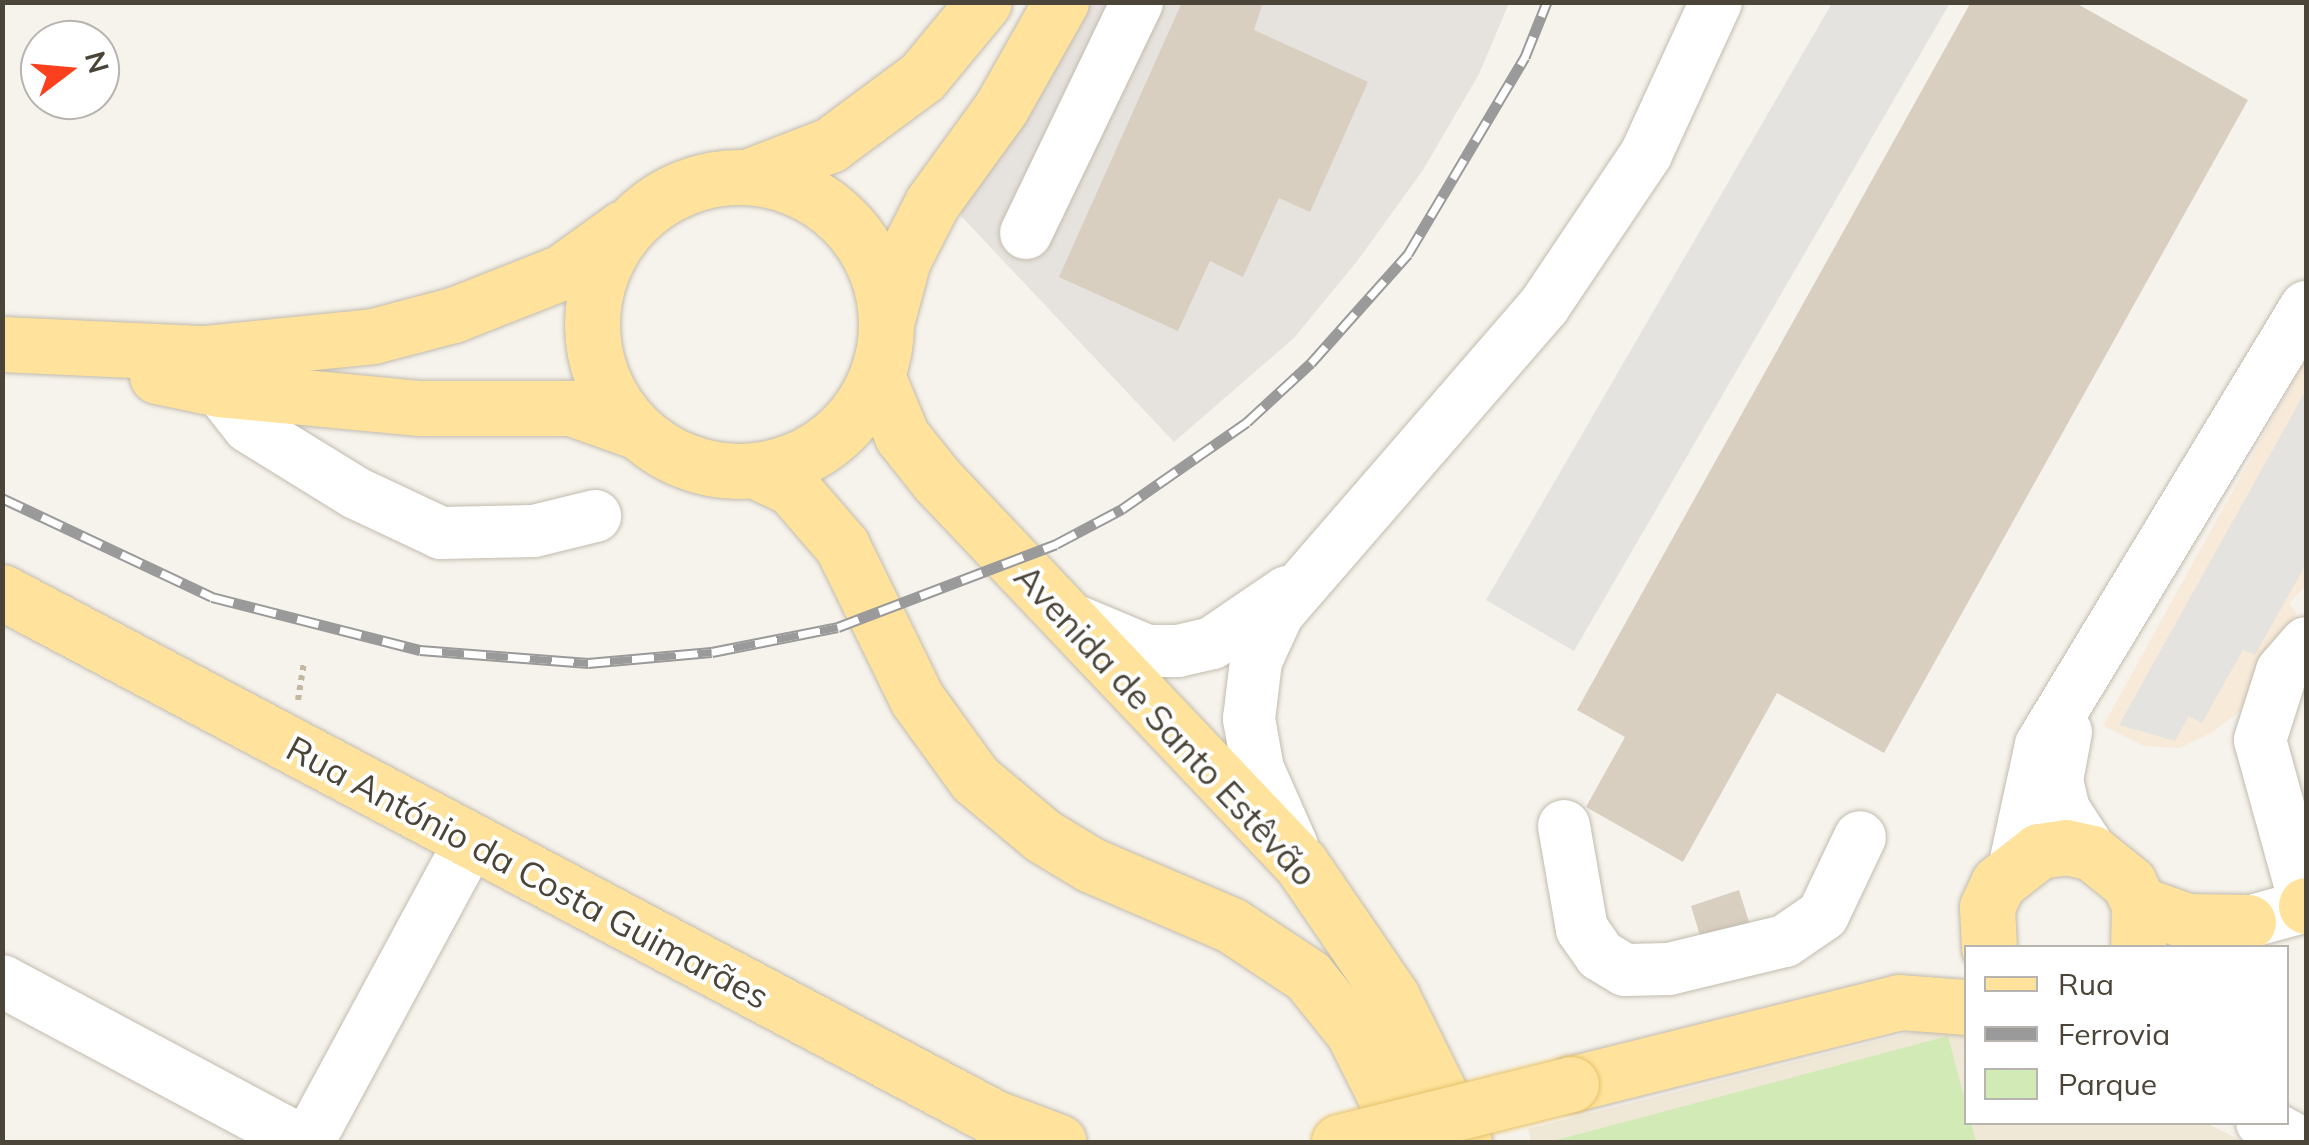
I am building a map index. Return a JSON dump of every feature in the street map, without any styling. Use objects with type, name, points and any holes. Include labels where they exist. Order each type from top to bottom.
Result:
[{"type":"main road","points":[[750,176],[830,144],[922,77],[984,2]]},
{"type":"main road","points":[[756,471],[795,461],[830,440],[858,412],[878,376],[886,322],[902,260],[932,203],[1010,94],[1061,2]]},
{"type":"main road","points":[[2,344],[204,353],[373,336],[454,315],[562,272],[667,194],[707,179],[750,176],[793,186],[830,208],[860,240],[880,279],[886,322]]},
{"type":"main road","points":[[633,220],[606,258],[592,302],[593,350],[608,394],[636,431]]},
{"type":"main road","points":[[2,344],[220,389],[420,408],[571,408],[636,431],[685,461],[756,471],[792,488],[842,546],[917,699],[976,779],[1044,836],[1091,865],[1230,925],[1308,976],[1353,1032],[1408,1142]]},
{"type":"main road","name":"Avenida de Santo Estêvão","points":[[878,376],[884,402],[925,466],[1301,864],[1392,998],[1464,1142]]},
{"type":"main road","name":"Rua António da Costa Guimarães","points":[[2,592],[995,1118],[1059,1142]]},
{"type":"main road","points":[[1978,945],[1998,883],[2015,864],[2066,847],[2092,852],[2130,882],[2139,926],[2187,921],[2248,922]]},
{"type":"main road","points":[[2192,945],[2248,922]]},
{"type":"main road","points":[[1900,1002],[1964,955]]},
{"type":"main road","points":[[1339,1142],[1900,1002],[1964,1007]]},
{"type":"street","points":[[1026,234],[1137,2]]},
{"type":"street","points":[[1070,619],[1147,650],[1178,652],[1212,644],[1296,585],[1470,398],[1544,306],[1646,154],[1716,2]]},
{"type":"street","points":[[2015,864],[2041,745],[2090,670],[2306,307]]},
{"type":"street","points":[[220,389],[248,427],[356,493],[441,533],[534,532],[595,516]]},
{"type":"street","points":[[1296,585],[1256,661],[1250,719],[1258,769],[1301,864]]},
{"type":"street","points":[[2248,922],[2306,906],[2260,740],[2282,670],[2306,643]]},
{"type":"street","points":[[2090,670],[2059,752],[2057,780],[2064,810],[2092,852]]},
{"type":"street","points":[[1564,826],[1582,929],[1600,955],[1624,970],[1669,969],[1784,941],[1823,915],[1860,837]]},
{"type":"street","points":[[2,981],[305,1142],[470,842]]},
{"type":"street","points":[[2267,1125],[2298,1142]]},
{"type":"shaded area","points":[[1062,3],[1509,3],[1479,74],[1423,170],[1358,260],[1294,338],[1174,442],[961,216],[960,193]]},
{"type":"shaded area","points":[[1832,3],[1950,3],[1574,651],[1486,600]]},
{"type":"shaded area","points":[[2306,358],[2306,586],[2289,603],[2297,614],[2263,658],[2240,711],[2213,732],[2179,748],[2144,746],[2103,726]]},
{"type":"shaded area","points":[[2306,390],[2306,564],[2255,655],[2243,650],[2202,723],[2189,716],[2175,741],[2119,725]]},
{"type":"shaded area","points":[[1944,1024],[1964,1029],[1964,1125],[2210,1125],[2244,1142],[1531,1142],[1528,1129]]},
{"type":"green space","points":[[1948,1036],[1964,1097],[1964,1125],[1972,1125],[1976,1142],[1549,1142]]},
{"type":"building","points":[[1182,2],[1263,2],[1254,30],[1368,82],[1310,212],[1279,198],[1243,277],[1210,261],[1178,331],[1059,277]]},
{"type":"building","points":[[1971,2],[2074,2],[2248,100],[1884,753],[1777,693],[1683,862],[1586,807],[1625,737],[1577,710]]},
{"type":"building","points":[[1739,890],[1763,966],[1714,982],[1691,906]]},
{"type":"railway","points":[[2,498],[212,597],[420,650],[588,663],[712,652],[838,627],[1056,544],[1122,509],[1247,422],[1311,363],[1408,254],[1525,57],[1547,2]]}]
